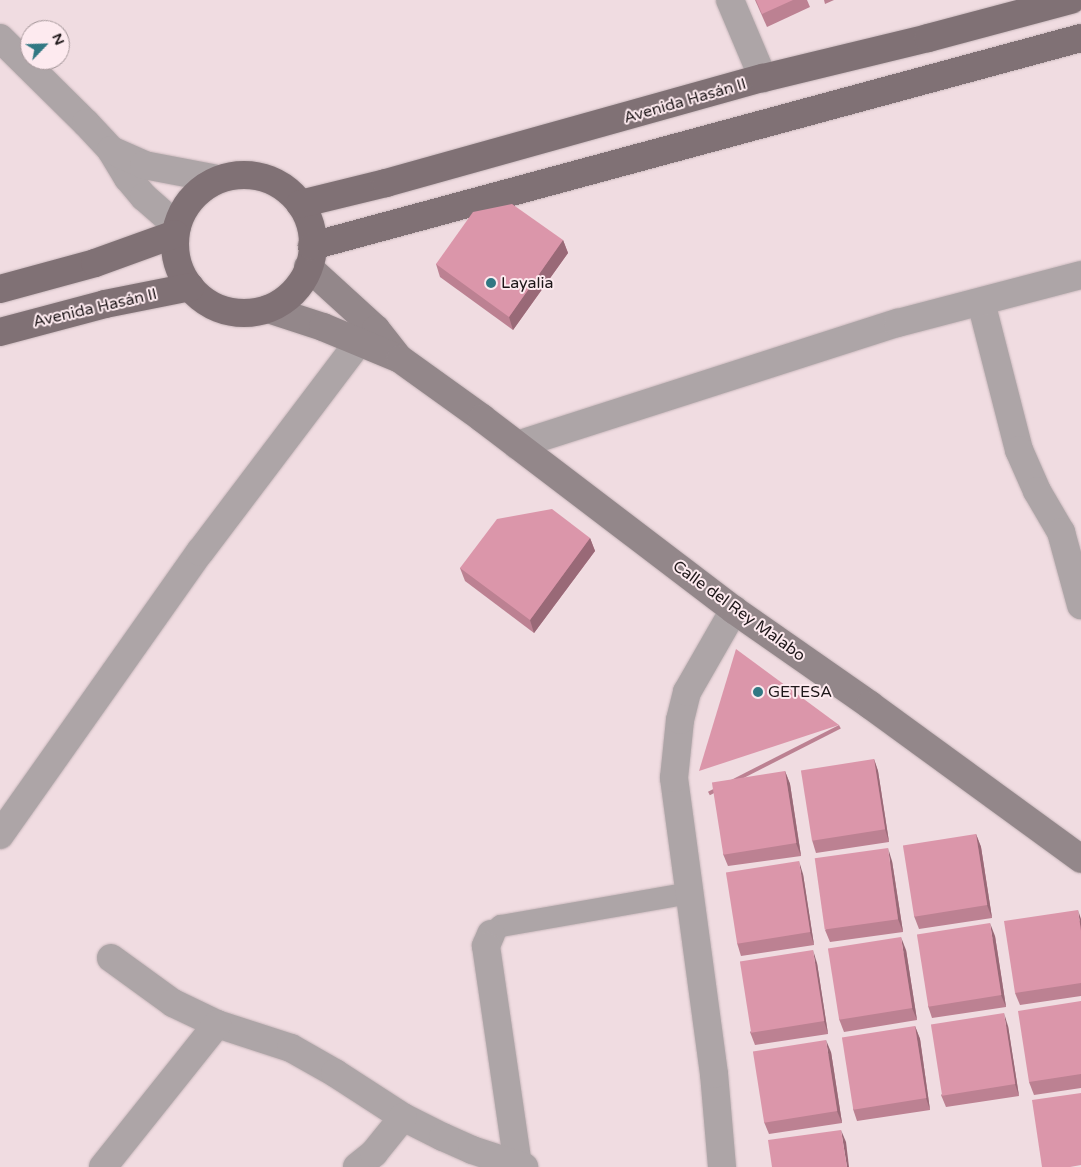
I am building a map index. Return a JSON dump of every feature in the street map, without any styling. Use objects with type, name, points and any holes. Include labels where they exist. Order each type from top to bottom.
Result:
[{"type":"main road","name":"Avenida Hasán II","points":[[300,204],[386,183],[763,78],[928,38],[1071,0]]},
{"type":"main road","points":[[310,256],[1081,38]]},
{"type":"main road","points":[[236,175],[254,175],[271,181],[287,190],[300,204],[310,224],[310,256],[300,285],[285,299],[268,309],[240,313],[226,310],[206,301],[190,287],[180,271],[176,253],[176,230],[183,211],[192,198],[204,187],[218,179],[236,175]]},
{"type":"main road","points":[[0,289],[96,263],[176,230]]},
{"type":"main road","name":"Calle del Rey Malabo","points":[[310,256],[376,329],[400,359],[517,445],[734,610],[878,710],[1081,859]]},
{"type":"main road","name":"Avenida Hasán II","points":[[0,332],[105,304],[190,287]]},
{"type":"main road","name":"Calle del Rey Malabo","points":[[268,309],[323,327],[400,359]]},
{"type":"street","points":[[730,0],[763,78]]},
{"type":"street","points":[[0,38],[111,150],[128,178],[176,230]]},
{"type":"street","points":[[111,150],[144,164],[218,179]]},
{"type":"street","points":[[517,445],[898,323],[1081,275]]},
{"type":"street","points":[[982,302],[1019,450],[1037,491],[1061,532],[1081,605]]},
{"type":"street","points":[[0,835],[200,552],[358,343]]},
{"type":"street","points":[[722,1167],[714,1074],[690,893],[678,821],[674,778],[680,720],[687,692],[734,610]]},
{"type":"street","points":[[111,958],[173,1003],[217,1024],[291,1048],[336,1073],[403,1117],[472,1150],[521,1166],[486,946],[490,934],[501,926],[690,893]]},
{"type":"street","points":[[103,1167],[217,1024]]},
{"type":"street","points":[[357,1167],[374,1153],[403,1117]]},
{"type":"building","points":[[756,0],[793,0],[762,14]]},
{"type":"building","points":[[512,204],[563,240],[509,317],[436,264],[473,212]]},
{"type":"building","points":[[552,509],[590,538],[530,620],[460,568],[497,519]]},
{"type":"building","name":"GETESA","points":[[736,649],[839,725],[699,771]]},
{"type":"building","points":[[874,759],[885,829],[812,841],[801,771]]},
{"type":"building","points":[[785,771],[796,843],[723,855],[712,783]]},
{"type":"building","points":[[976,834],[987,905],[914,917],[903,846]]},
{"type":"building","points":[[888,848],[898,919],[825,930],[815,858]]},
{"type":"building","points":[[799,861],[810,932],[737,944],[726,873]]},
{"type":"building","points":[[1078,910],[1081,931],[1081,983],[1015,993],[1004,921]]},
{"type":"building","points":[[990,923],[1001,995],[928,1007],[917,935]]},
{"type":"building","points":[[901,937],[912,1008],[839,1020],[828,949]]},
{"type":"building","points":[[813,950],[824,1021],[751,1033],[740,962]]},
{"type":"building","points":[[1081,1001],[1081,1074],[1029,1082],[1018,1011]]},
{"type":"building","points":[[1004,1013],[1015,1084],[942,1096],[931,1025]]},
{"type":"building","points":[[915,1026],[926,1098],[853,1110],[842,1038]]},
{"type":"building","points":[[826,1040],[837,1111],[764,1123],[753,1052]]},
{"type":"building","points":[[1081,1093],[1081,1165],[1042,1167],[1032,1100]]},
{"type":"building","points":[[841,1130],[847,1167],[772,1167],[768,1140]]},
{"type":"place","name":"Layalia","points":[[491,283]]},
{"type":"place","name":"GETESA","points":[[758,692]]}]
